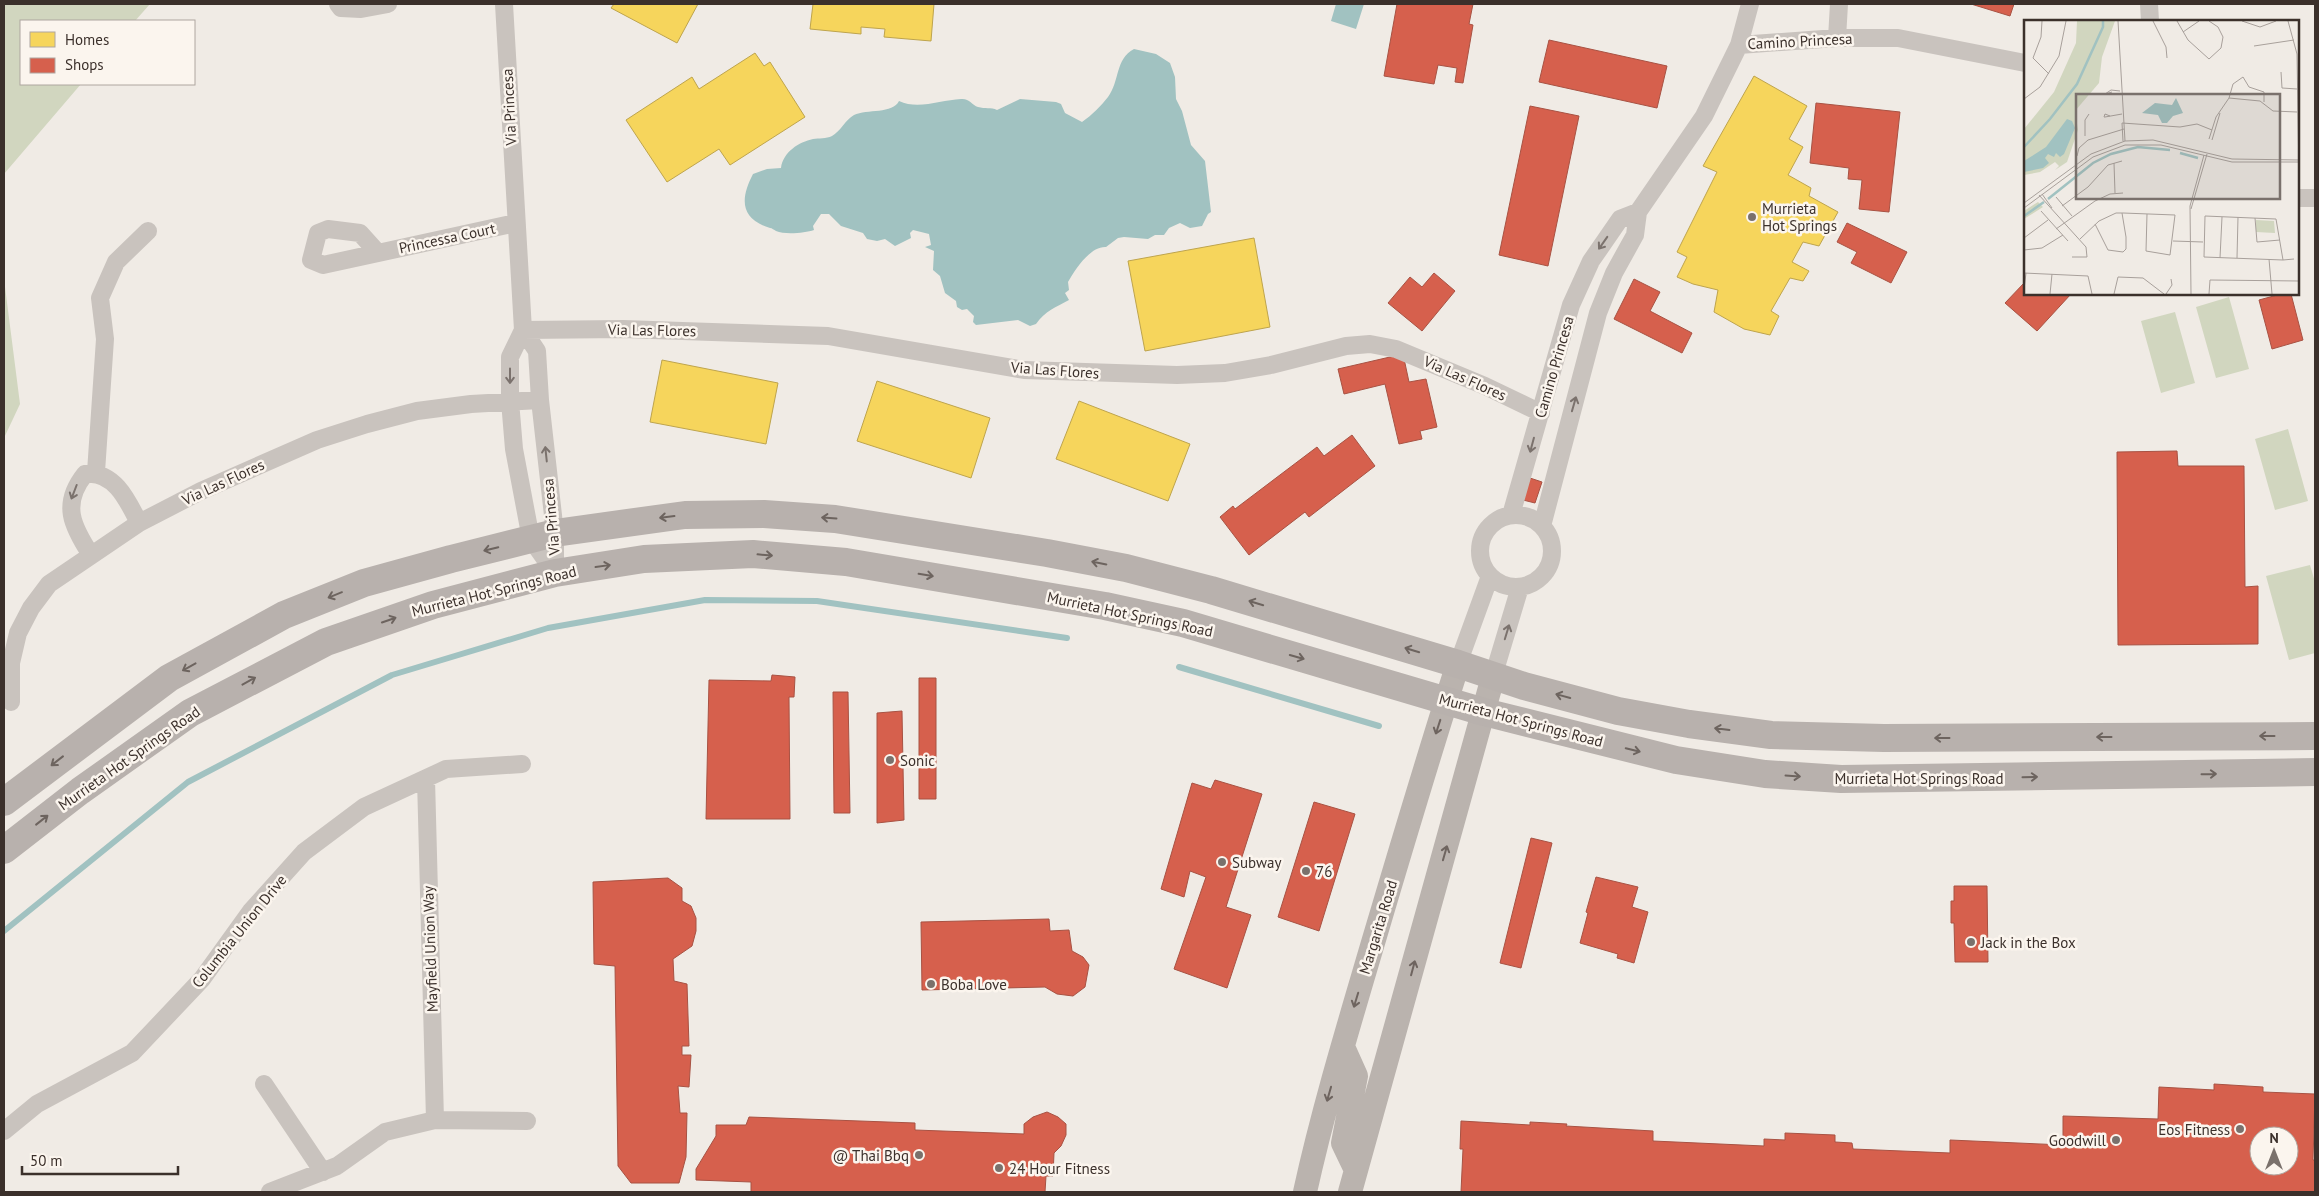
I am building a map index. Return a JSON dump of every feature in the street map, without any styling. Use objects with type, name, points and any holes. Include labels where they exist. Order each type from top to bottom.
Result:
[{"type":"main road","points":[[4,802],[169,678],[284,615],[364,583],[543,536],[685,515],[764,514],[877,524],[1126,568],[1211,590],[1458,664],[1493,677],[1618,711],[1689,724],[1771,735],[1884,738],[2315,736]]},
{"type":"main road","name":"Murrieta Hot Springs Road","points":[[4,850],[80,791],[190,713],[289,659],[326,642],[433,605],[555,573],[644,560],[753,554],[846,562],[1106,606],[1183,623],[1484,712],[1676,760],[1765,774],[1841,779],[2315,772]]},
{"type":"main road","name":"Margarita Road","points":[[1305,1192],[1318,1132],[1342,1047],[1458,664]]},
{"type":"main road","points":[[1350,1192],[1355,1168],[1493,677]]},
{"type":"main road","points":[[1342,1047],[1356,1076],[1342,1143],[1355,1168]]},
{"type":"street","points":[[338,4],[341,8],[361,8],[388,4]]},
{"type":"street","name":"Via Princesa","points":[[504,4],[524,330],[537,351],[543,536],[555,573]]},
{"type":"street","points":[[1738,45],[1750,4]]},
{"type":"street","points":[[1837,38],[1839,4]]},
{"type":"street","points":[[2149,4],[2150,20]]},
{"type":"street","name":"Camino Princesa","points":[[1542,526],[1598,313],[1614,273],[1635,235],[1638,212],[1704,116],[1738,45],[1837,38],[1898,38],[2024,63]]},
{"type":"street","points":[[2299,198],[2315,198]]},
{"type":"street","name":"Camino Princesa","points":[[1511,515],[1571,306],[1591,261],[1620,219],[1638,212]]},
{"type":"street","name":"Princessa Court","points":[[378,253],[516,223]]},
{"type":"street","points":[[96,472],[104,339],[100,298],[116,262],[148,231]]},
{"type":"street","name":"Via Las Flores","points":[[524,330],[623,329],[828,336],[1024,370],[1178,375],[1225,373],[1272,365],[1346,346],[1370,344],[1396,349],[1485,386],[1541,413]]},
{"type":"street","name":"Via Princesa","points":[[524,330],[510,357],[510,401],[514,449],[555,573]]},
{"type":"street","name":"Via Las Flores","points":[[11,702],[10,664],[18,633],[31,608],[49,584],[139,523],[201,491],[317,440],[359,426],[417,411],[510,401],[540,400]]},
{"type":"street","points":[[92,555],[79,537],[72,520],[70,503],[75,486],[85,474],[96,472],[113,482],[126,498],[139,523]]},
{"type":"street","points":[[1511,515],[1533,519],[1542,526],[1549,535],[1553,546],[1552,558],[1541,578],[1531,584],[1509,587],[1490,576],[1483,567],[1480,556],[1482,539],[1491,524],[1500,518],[1511,515]]},
{"type":"street","points":[[1458,664],[1490,576]]},
{"type":"street","points":[[1493,677],[1520,587]]},
{"type":"street","name":"Columbia Union Drive","points":[[4,1131],[37,1104],[132,1053],[202,979],[251,910],[304,852],[364,807],[446,770],[522,764]]},
{"type":"street","name":"Mayfield Union Way","points":[[426,779],[435,1120]]},
{"type":"street","points":[[264,1084],[323,1172]]},
{"type":"street","points":[[270,1192],[337,1166],[385,1132],[435,1120],[527,1121]]},
{"type":"green space","points":[[4,4],[150,4],[136,20],[20,20],[20,85],[80,85],[4,174]]},
{"type":"green space","points":[[4,279],[20,404],[4,438]]},
{"type":"green space","points":[[2229,297],[2249,369],[2216,378],[2196,307]]},
{"type":"green space","points":[[2175,312],[2195,383],[2161,393],[2141,321]]},
{"type":"green space","points":[[2288,429],[2308,501],[2275,510],[2255,439]]},
{"type":"green space","points":[[2310,565],[2315,582],[2315,653],[2289,660],[2266,576]]},
{"type":"water","points":[[1336,4],[1364,4],[1356,29],[1331,21]]},
{"type":"water","points":[[1134,49],[1156,54],[1170,63],[1175,77],[1176,99],[1182,111],[1191,145],[1205,161],[1211,212],[1202,226],[1190,228],[1180,223],[1169,228],[1164,235],[1155,235],[1148,239],[1118,238],[1106,247],[1094,250],[1075,271],[1068,282],[1069,290],[1065,293],[1069,300],[1055,307],[1036,324],[1030,326],[1018,320],[976,325],[973,322],[974,316],[967,309],[962,310],[957,307],[956,301],[945,293],[940,276],[933,270],[934,251],[925,247],[931,245],[929,234],[913,230],[910,233],[911,238],[895,246],[885,239],[877,241],[867,239],[863,233],[841,226],[829,214],[821,214],[813,226],[814,230],[800,233],[780,232],[753,219],[745,207],[746,192],[753,174],[767,169],[781,168],[785,157],[797,145],[808,140],[832,136],[854,115],[886,110],[896,105],[899,101],[906,104],[922,105],[964,99],[978,107],[997,110],[1020,99],[1056,102],[1061,104],[1065,113],[1082,122],[1108,97],[1124,58]]},
{"type":"building: Homes","points":[[614,4],[698,4],[677,43],[611,8]]},
{"type":"building: Homes","points":[[813,4],[934,4],[931,41],[884,37],[885,29],[861,27],[861,34],[810,29]]},
{"type":"building: Homes","points":[[755,53],[764,66],[770,62],[805,117],[730,165],[719,149],[667,182],[626,120],[692,77],[699,89]]},
{"type":"building: Homes","points":[[1754,76],[1807,106],[1789,139],[1803,147],[1788,175],[1811,188],[1809,196],[1838,212],[1819,246],[1803,242],[1792,262],[1809,271],[1803,281],[1790,278],[1771,311],[1779,316],[1770,335],[1744,329],[1714,312],[1718,290],[1693,284],[1677,277],[1687,257],[1677,252],[1717,172],[1703,166]]},
{"type":"building: Homes","points":[[1254,238],[1270,327],[1145,351],[1128,261]]},
{"type":"building: Homes","points":[[662,360],[778,383],[766,444],[650,422]]},
{"type":"building: Homes","points":[[877,381],[990,418],[971,478],[857,441]]},
{"type":"building: Homes","points":[[1079,401],[1190,444],[1168,501],[1056,459]]},
{"type":"building: Shops","points":[[1397,4],[1473,4],[1469,24],[1473,25],[1463,83],[1455,82],[1457,68],[1438,65],[1434,84],[1384,76]]},
{"type":"building: Shops","points":[[1971,4],[2014,4],[2010,16]]},
{"type":"building: Shops","points":[[1549,40],[1667,66],[1657,108],[1539,82]]},
{"type":"building: Shops","points":[[1816,103],[1900,112],[1889,212],[1859,209],[1862,180],[1848,179],[1849,168],[1810,163]]},
{"type":"building: Shops","points":[[1530,106],[1579,116],[1548,266],[1499,255]]},
{"type":"building: Shops","points":[[1847,223],[1907,252],[1891,283],[1851,263],[1857,252],[1837,242]]},
{"type":"building: Shops","points":[[1434,273],[1455,291],[1422,331],[1388,303],[1410,277],[1422,287]]},
{"type":"building: Shops","points":[[1634,279],[1660,292],[1650,311],[1692,333],[1682,353],[1614,319]]},
{"type":"building: Shops","points":[[2024,283],[2024,295],[2070,295],[2037,331],[2005,303]]},
{"type":"building: Shops","points":[[2277,295],[2291,295],[2303,340],[2272,349],[2259,300]]},
{"type":"building: Shops","points":[[1403,354],[1409,382],[1426,379],[1437,427],[1420,431],[1422,439],[1399,444],[1385,384],[1344,394],[1338,369]]},
{"type":"building: Shops","points":[[1352,435],[1375,466],[1309,517],[1305,512],[1249,555],[1220,517],[1233,506],[1235,509],[1317,447],[1324,456]]},
{"type":"building: Shops","points":[[2177,451],[2178,466],[2244,466],[2245,587],[2258,586],[2258,644],[2118,645],[2117,452]]},
{"type":"building: Shops","points":[[1530,478],[1542,482],[1535,503],[1523,500]]},
{"type":"building: Shops","points":[[772,675],[795,677],[794,697],[789,697],[790,819],[706,819],[709,680],[771,681]]},
{"type":"building: Shops","points":[[919,678],[936,678],[936,799],[919,799]]},
{"type":"building: Shops","points":[[833,692],[848,692],[850,813],[834,813]]},
{"type":"building: Shops","points":[[902,711],[904,820],[877,823],[877,713]]},
{"type":"building: Shops","points":[[1215,780],[1262,794],[1226,907],[1251,915],[1227,988],[1174,969],[1206,877],[1190,871],[1184,897],[1161,889],[1192,783],[1211,789]]},
{"type":"building: Shops","points":[[1314,802],[1355,814],[1319,931],[1278,917]]},
{"type":"building: Shops","points":[[1531,838],[1552,843],[1521,968],[1500,963]]},
{"type":"building: Shops","points":[[1596,877],[1638,887],[1632,907],[1648,912],[1634,963],[1617,958],[1618,954],[1580,943]]},
{"type":"building: Shops","points":[[668,878],[682,888],[682,901],[691,906],[696,918],[696,931],[692,946],[673,959],[674,981],[687,984],[689,1046],[682,1046],[682,1055],[691,1055],[689,1087],[678,1086],[680,1113],[687,1113],[686,1157],[679,1183],[631,1183],[618,1166],[615,966],[594,964],[593,882]]},
{"type":"building: Shops","name":"Jack in the Box","points":[[1954,886],[1987,886],[1988,962],[1955,962],[1954,923],[1951,923],[1951,901],[1954,901]]},
{"type":"building: Shops","points":[[1049,919],[1050,931],[1069,930],[1072,951],[1083,957],[1089,965],[1085,987],[1073,996],[1057,994],[1045,987],[922,990],[921,922]]},
{"type":"building: Shops","points":[[2214,1084],[2263,1087],[2263,1092],[2315,1094],[2313,1160],[2315,1160],[2315,1192],[1461,1192],[1463,1149],[1460,1149],[1461,1121],[1530,1125],[1530,1122],[1653,1131],[1653,1141],[1764,1146],[1764,1139],[1785,1140],[1785,1133],[1835,1135],[1835,1142],[1852,1143],[1853,1149],[1950,1153],[1950,1140],[2063,1145],[2063,1116],[2158,1119],[2159,1087],[2214,1090]]},
{"type":"building: Shops","points":[[1047,1112],[1058,1117],[1066,1124],[1066,1135],[1061,1146],[1054,1153],[1053,1176],[1046,1176],[1045,1192],[751,1192],[751,1182],[696,1180],[696,1169],[716,1136],[716,1125],[746,1125],[749,1117],[915,1123],[915,1130],[1024,1134],[1024,1124],[1033,1117]]},
{"type":"waterway","points":[[4,931],[188,782],[392,675],[548,628],[705,600],[817,601],[1067,638]]},
{"type":"waterway","points":[[1179,667],[1379,726]]},
{"type":"place","name":"Murrieta Hot Springs","points":[[1752,217]]},
{"type":"place","name":"Sonic","points":[[890,760]]},
{"type":"place","name":"Subway","points":[[1222,862]]},
{"type":"place","name":"76","points":[[1306,871]]},
{"type":"place","name":"Jack in the Box","points":[[1971,942]]},
{"type":"place","name":"Boba Love","points":[[931,984]]},
{"type":"place","name":"Eos Fitness","points":[[2240,1129]]},
{"type":"place","name":"Goodwill","points":[[2116,1140]]},
{"type":"place","name":"@ Thai Bbq","points":[[919,1155]]},
{"type":"place","name":"24 Hour Fitness","points":[[999,1168]]}]
